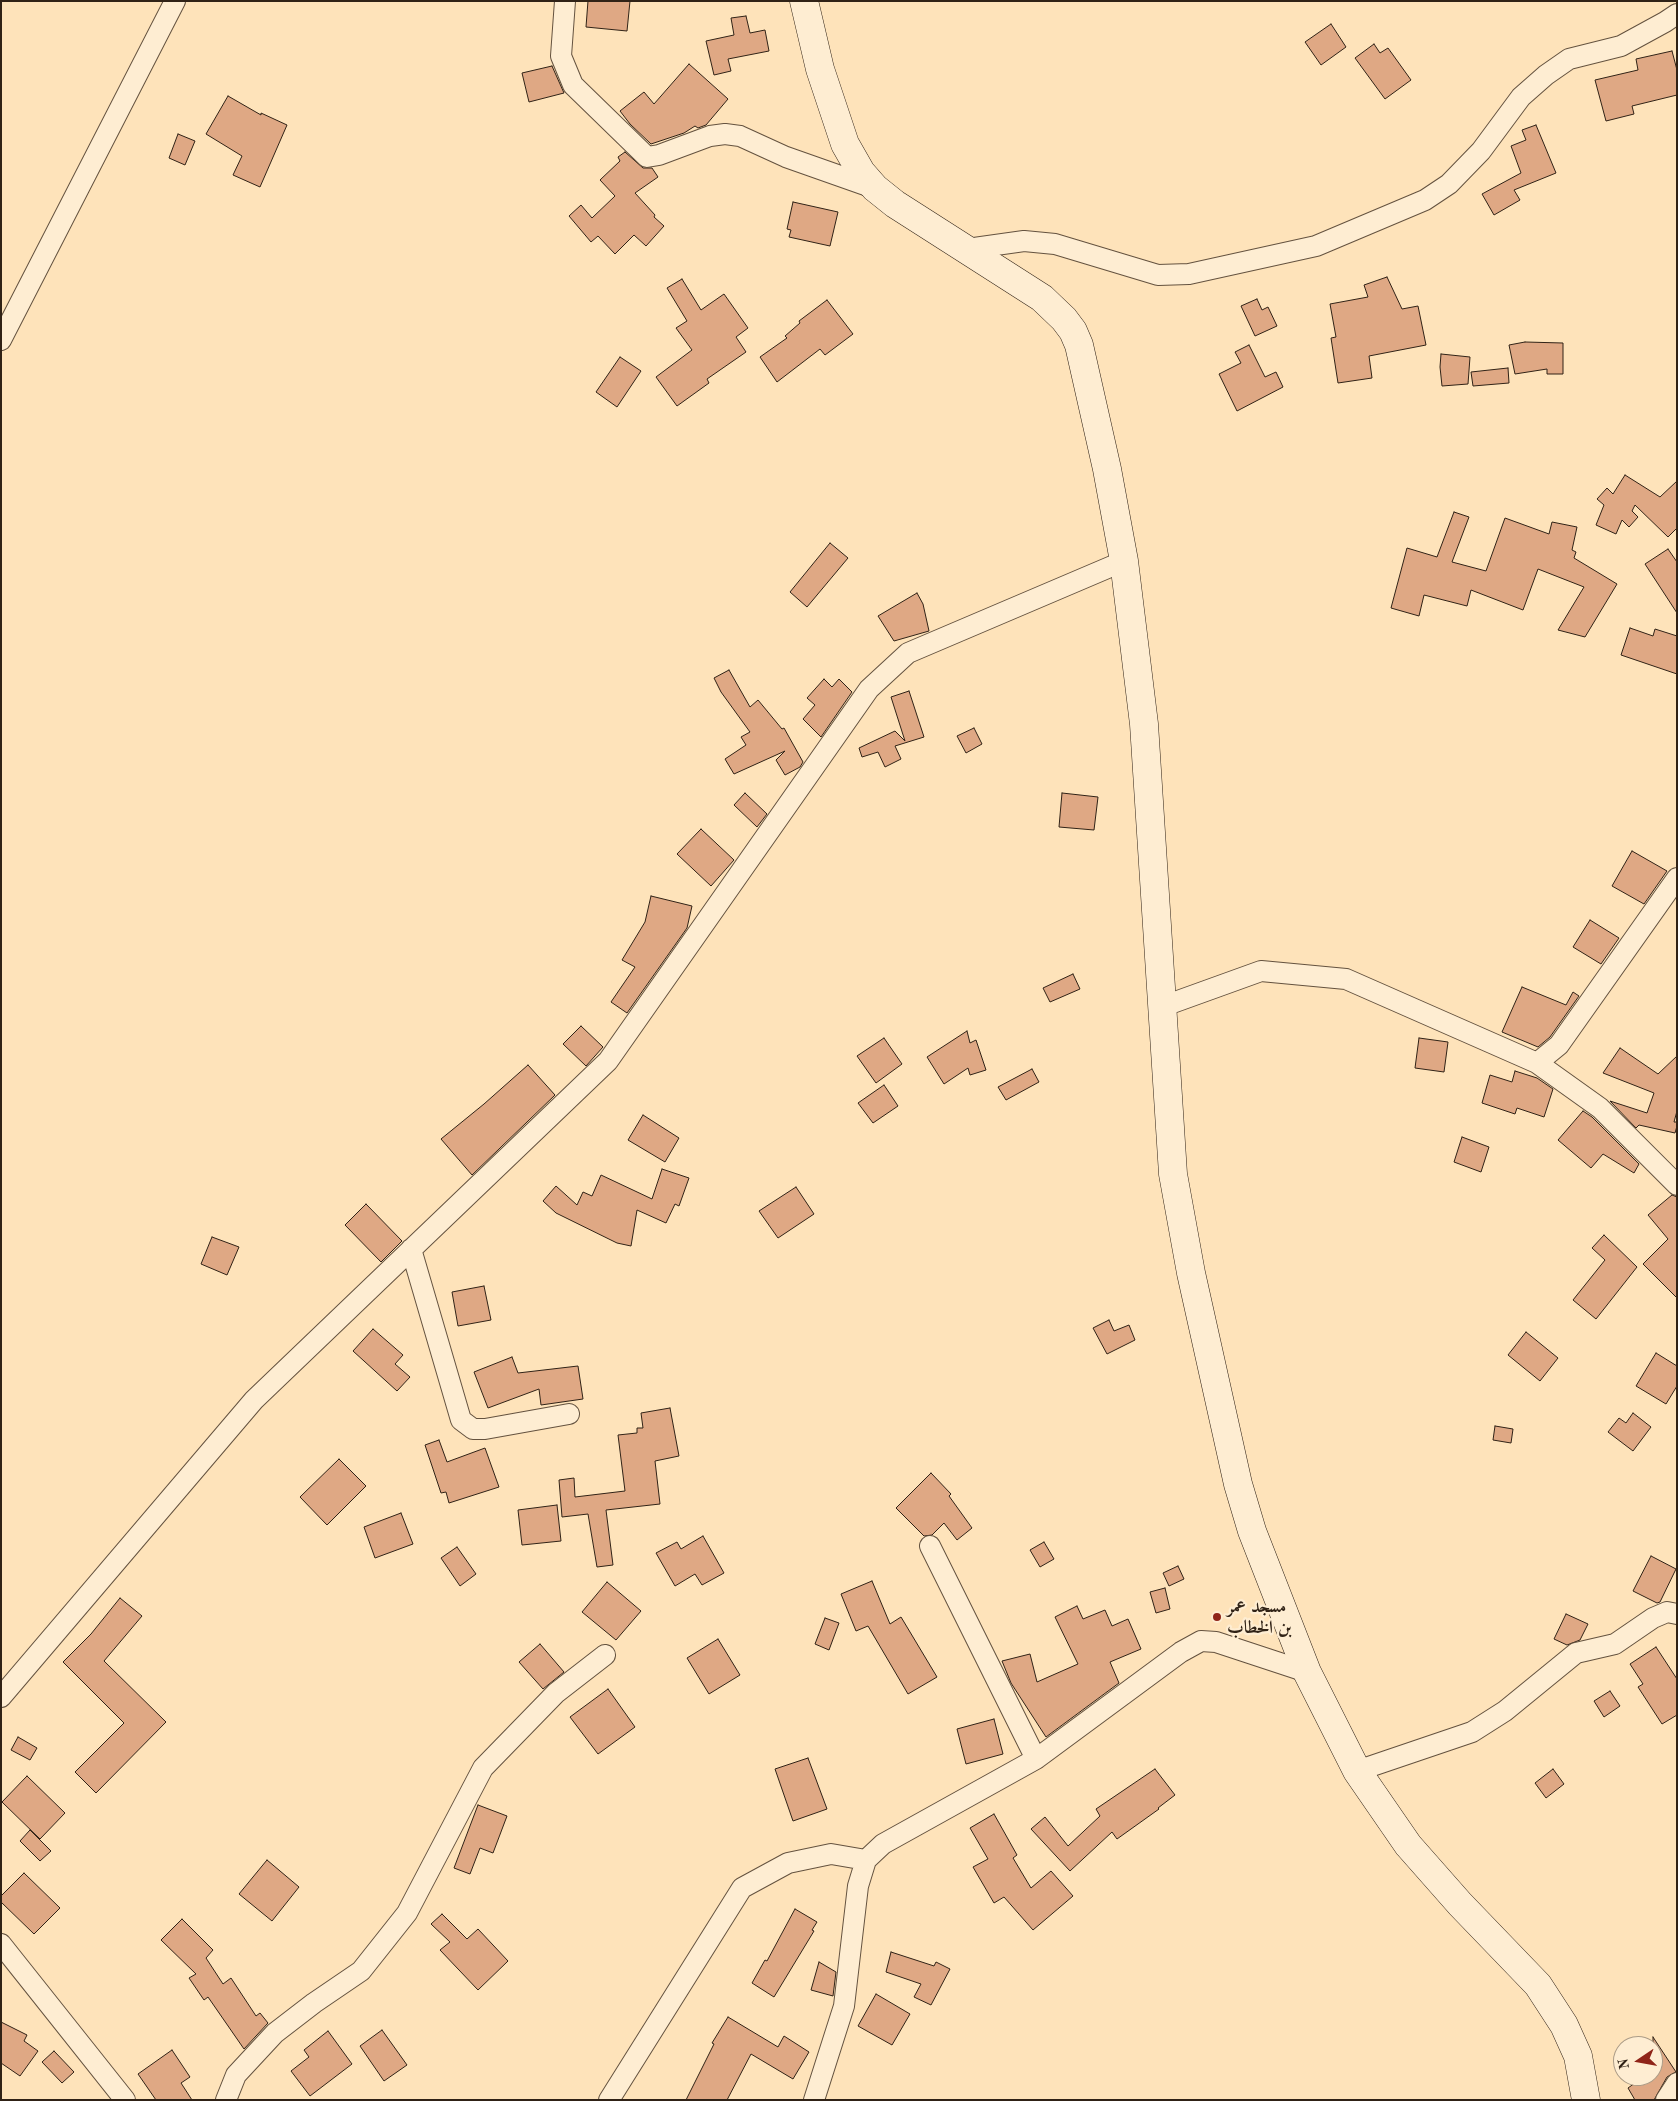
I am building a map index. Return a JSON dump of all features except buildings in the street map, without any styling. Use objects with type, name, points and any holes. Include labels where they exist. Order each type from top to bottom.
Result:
[{"type":"main road","points":[[804,1],[820,69],[846,144],[860,172],[875,188],[895,204],[1042,298],[1064,318],[1073,331],[1085,367],[1124,561],[1144,724],[1164,1006],[1173,1174],[1191,1273],[1238,1484],[1252,1531],[1307,1672],[1357,1771],[1408,1845],[1460,1904],[1538,1985],[1564,2025],[1578,2056],[1586,2100]]},
{"type":"street","points":[[1,340],[176,1]]},
{"type":"street","points":[[565,1],[561,56],[573,85],[647,157],[659,155],[710,136],[740,136],[786,157],[875,188]]},
{"type":"street","points":[[967,249],[1024,241],[1055,244],[1158,275],[1189,274],[1316,246],[1425,200],[1456,177],[1481,151],[1520,97],[1546,75],[1570,59],[1621,46],[1677,14]]},
{"type":"street","points":[[1,1697],[254,1400],[608,1061],[869,689],[908,653],[1124,561]]},
{"type":"street","points":[[1537,1062],[1558,1045],[1677,878]]},
{"type":"street","points":[[1164,1006],[1261,971],[1346,979],[1537,1062],[1600,1108],[1677,1185]]},
{"type":"street","points":[[411,1249],[461,1420],[473,1429],[485,1429],[569,1414]]},
{"type":"street","points":[[930,1546],[1036,1758]]},
{"type":"street","points":[[1357,1771],[1472,1732],[1505,1711],[1576,1654],[1615,1644],[1654,1618],[1667,1612],[1677,1614]]},
{"type":"street","points":[[814,2100],[844,2006],[858,1886],[866,1860],[883,1844],[1036,1758],[1180,1652],[1201,1641],[1216,1642],[1307,1672]]},
{"type":"street","points":[[226,2100],[236,2074],[275,2033],[314,2003],[361,1971],[406,1913],[483,1768],[556,1693],[605,1655]]},
{"type":"street","points":[[609,2100],[742,1888],[788,1863],[832,1854],[866,1860]]},
{"type":"street","points":[[1,1944],[125,2100]]},
{"type":"street","points":[[1666,2100],[1677,2083]]},
{"type":"place","name":"مسجد عمر بن الخطاب","points":[[1217,1617]]}]
